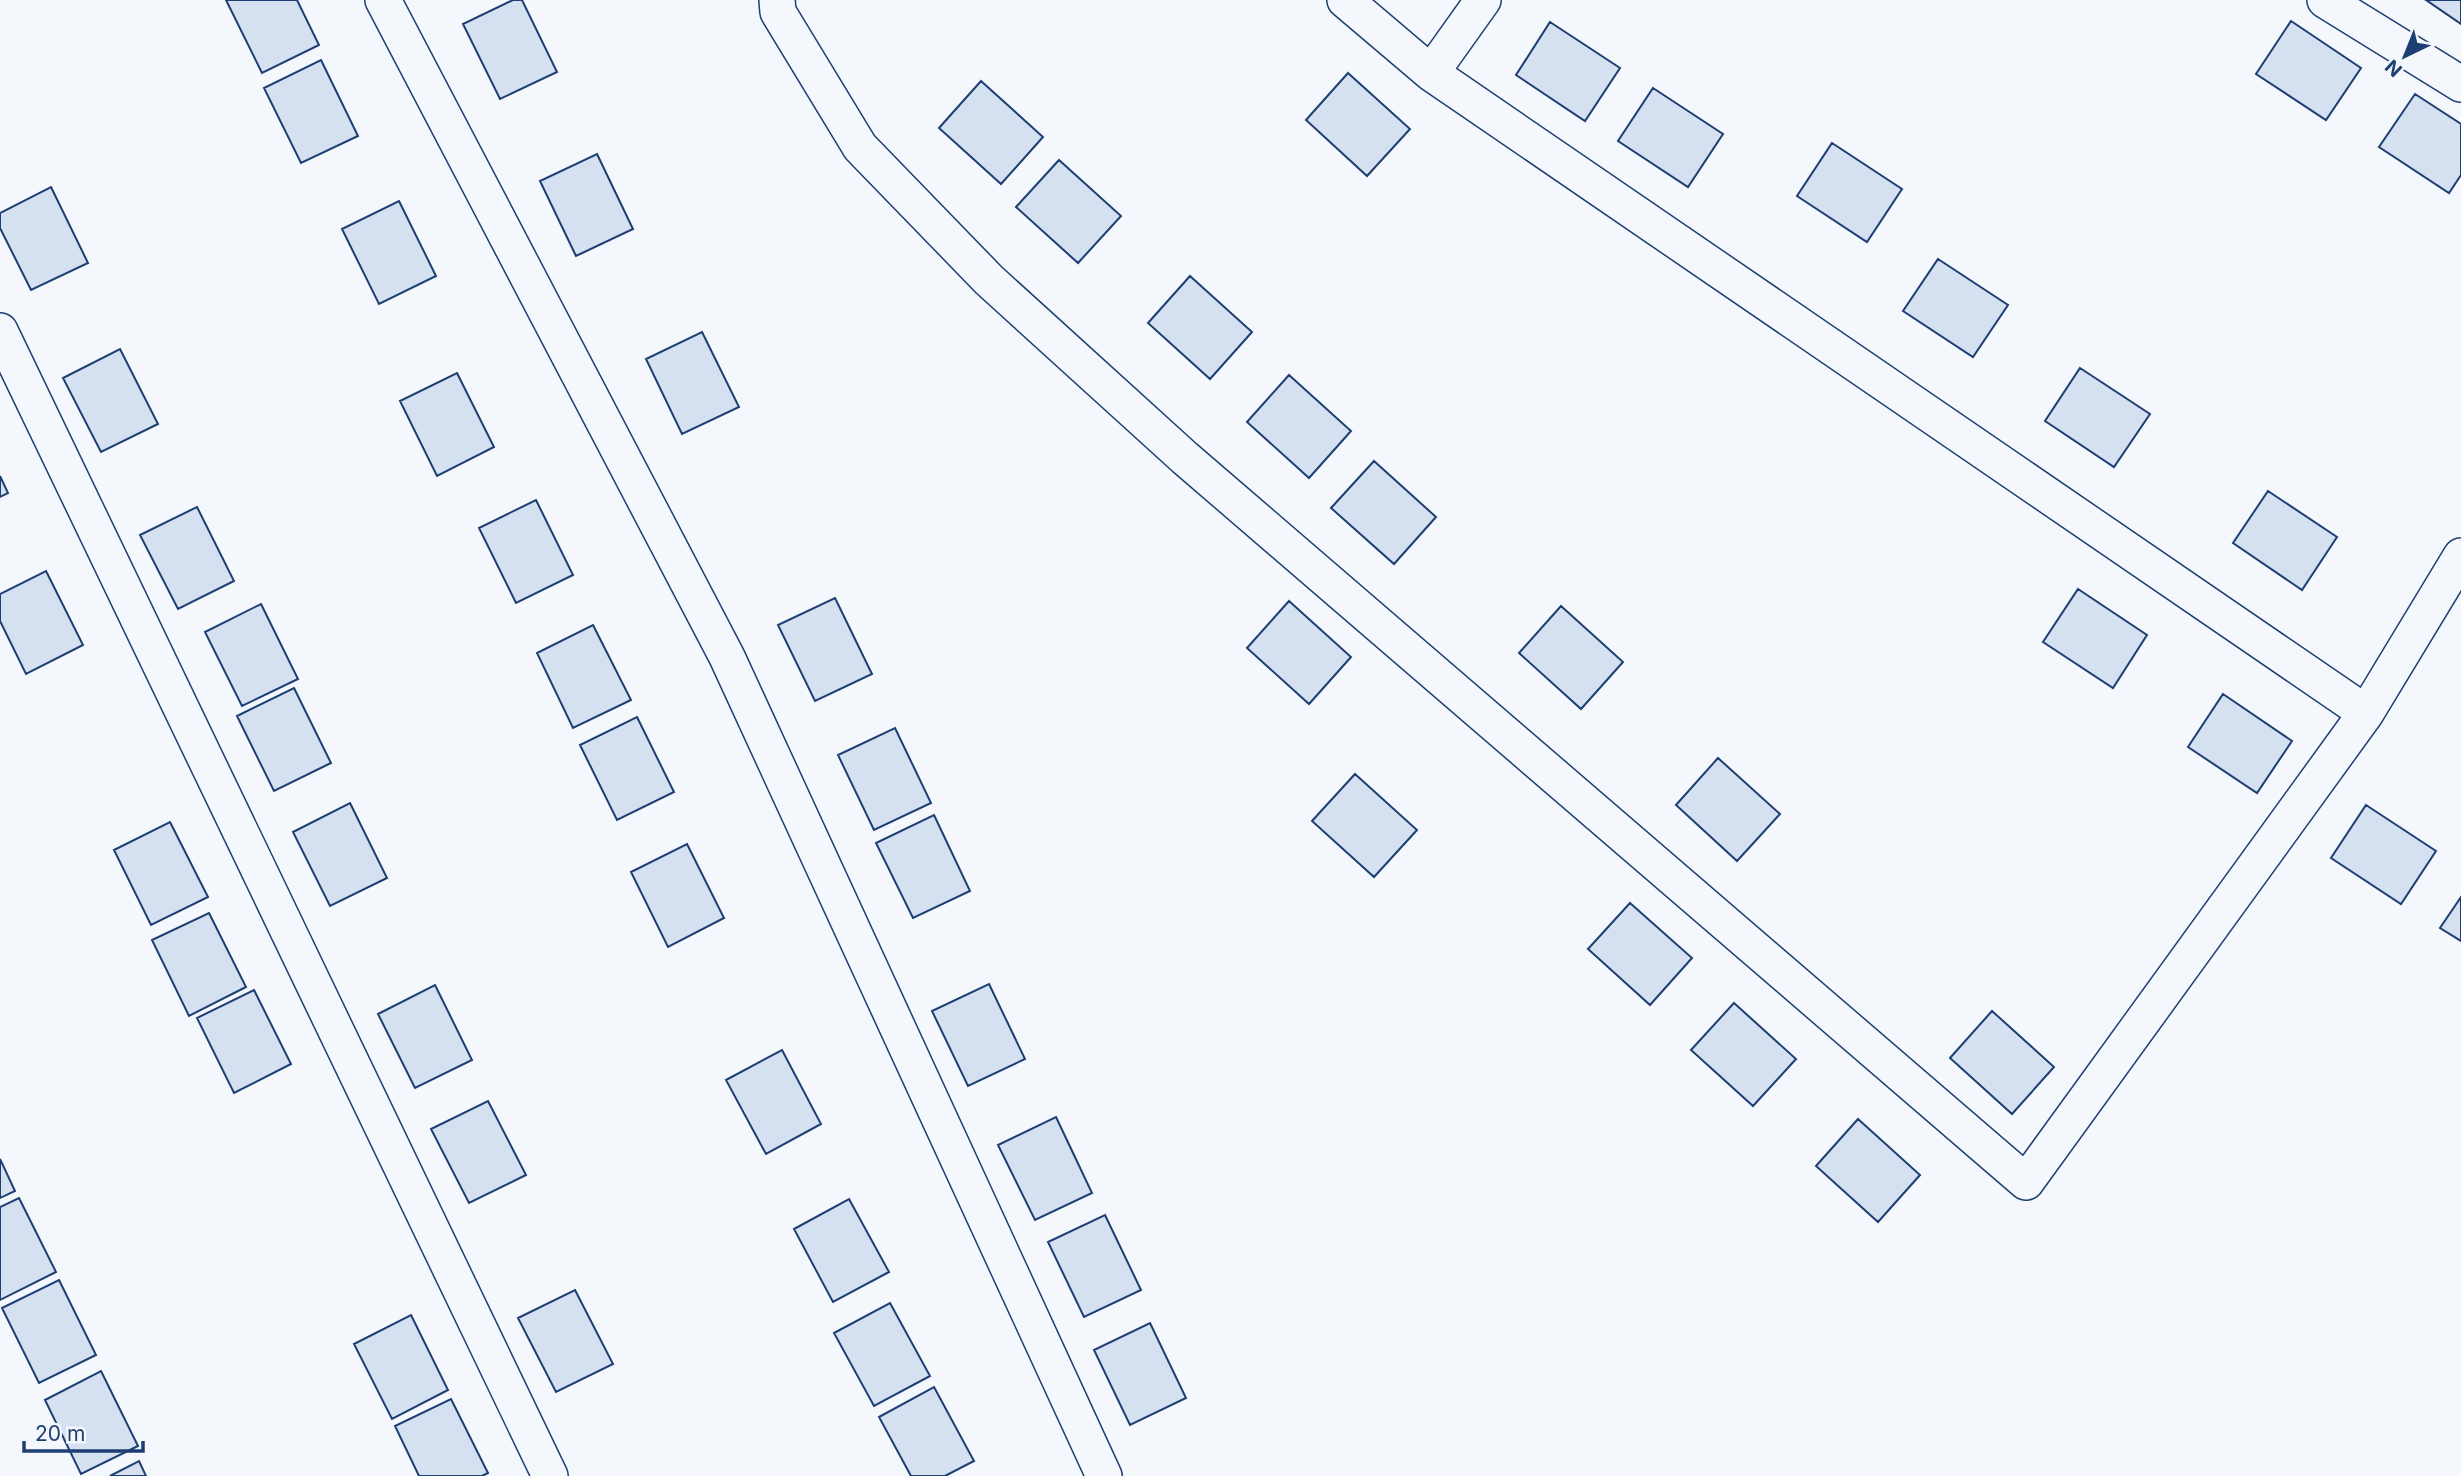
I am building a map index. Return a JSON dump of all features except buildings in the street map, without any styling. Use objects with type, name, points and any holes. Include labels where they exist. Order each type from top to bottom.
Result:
[{"type":"street","points":[[383,0],[727,657],[1104,1476]]},
{"type":"street","points":[[777,0],[778,12],[860,147],[989,280],[1185,458],[2026,1182],[2366,713],[2461,556]]},
{"type":"street","points":[[1345,0],[1431,72],[2366,713]]},
{"type":"street","points":[[1431,72],[1483,0]]},
{"type":"street","points":[[2325,0],[2461,84]]},
{"type":"street","points":[[0,331],[550,1476]]}]
